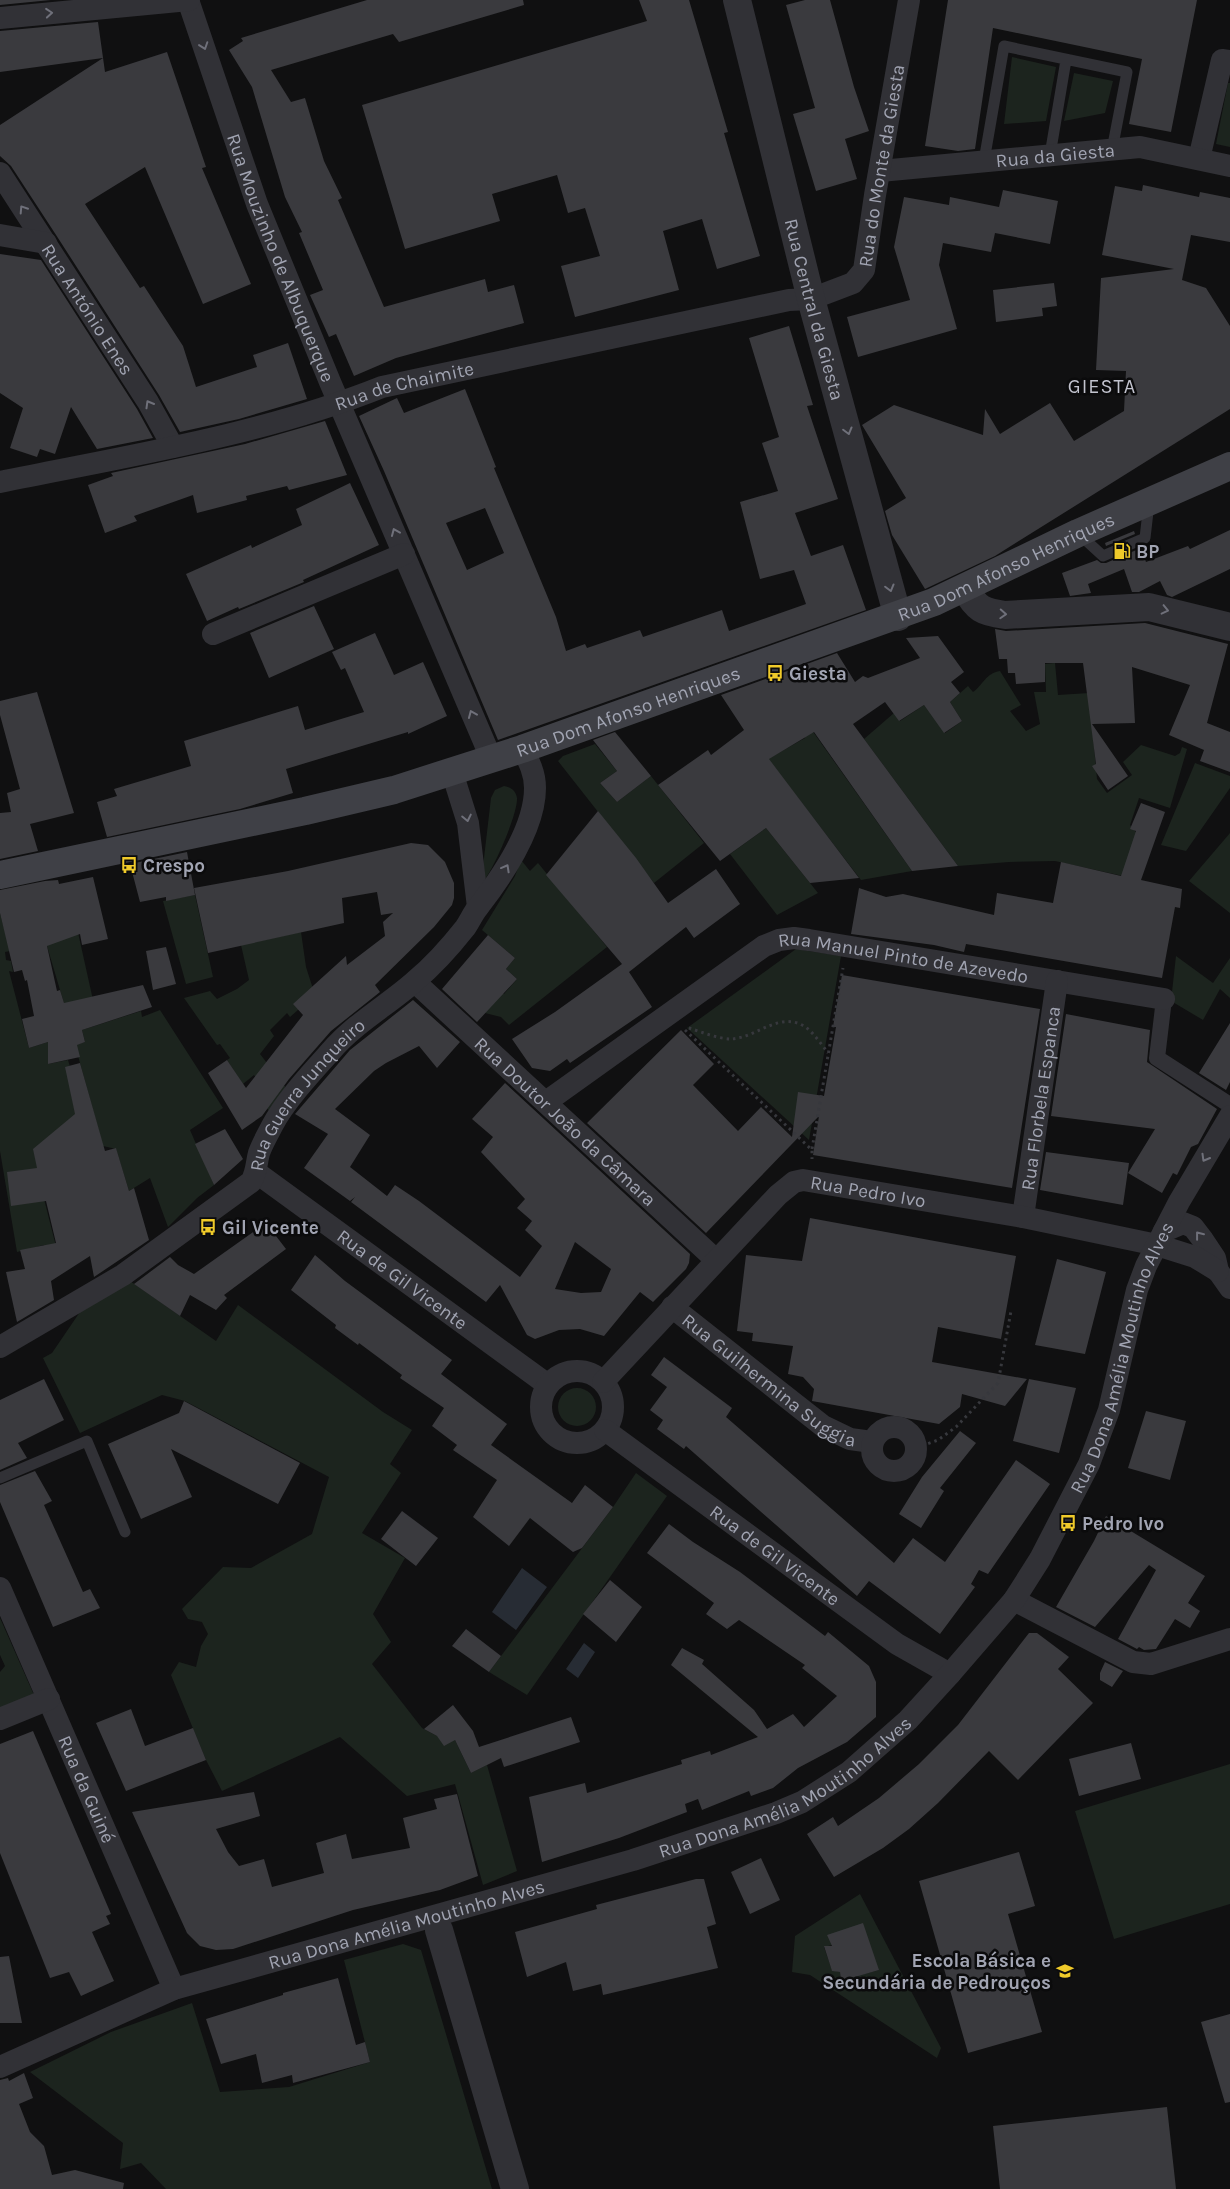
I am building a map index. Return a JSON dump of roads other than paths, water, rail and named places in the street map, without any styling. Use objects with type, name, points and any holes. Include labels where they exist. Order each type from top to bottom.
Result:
[{"type":"main road","name":"Rua Dom Afonso Henriques","points":[[0,875],[305,811],[394,790],[522,749],[898,617],[966,589],[1078,533],[1230,466]]},
{"type":"street","points":[[0,18],[189,0]]},
{"type":"street","name":"Rua Mouzinho de Albuquerque","points":[[189,0],[257,204],[491,758]]},
{"type":"street","name":"Rua Central da Giesta","points":[[737,0],[811,299],[898,617]]},
{"type":"street","name":"Rua do Monte da Giesta","points":[[811,299],[853,283],[864,270],[908,0]]},
{"type":"street","points":[[1199,159],[1222,60],[1230,61]]},
{"type":"street","name":"Rua da Giesta","points":[[880,171],[1140,147],[1230,166]]},
{"type":"street","name":"Rua António Enes","points":[[0,173],[148,402],[173,447]]},
{"type":"street","points":[[0,235],[46,243]]},
{"type":"street","name":"Rua de Chaimite","points":[[0,482],[173,447],[341,404],[382,387],[789,300],[811,299]]},
{"type":"street","points":[[213,634],[404,554]]},
{"type":"street","points":[[966,589],[977,606],[986,613],[1005,615],[1149,607],[1230,627]]},
{"type":"street","name":"Rua Guerra Junqueiro","points":[[0,1347],[124,1275],[251,1182],[257,1173],[259,1153],[274,1123],[304,1082],[333,1048],[373,1013],[414,982],[450,947],[499,881],[526,827],[533,802],[534,774],[522,749]]},
{"type":"street","points":[[452,772],[468,823],[478,907]]},
{"type":"street","name":"Rua Manuel Pinto de Azevedo","points":[[546,1102],[764,946],[779,940],[794,938],[1164,999],[1157,1058],[1230,1105]]},
{"type":"street","name":"Rua Florbela Espanca","points":[[1023,1217],[1057,981]]},
{"type":"street","name":"Rua Doutor João da Câmara","points":[[414,982],[716,1260]]},
{"type":"street","name":"Rua Dona Amélia Moutinho Alves","points":[[0,2067],[174,1989],[437,1923],[634,1860],[752,1822],[802,1802],[849,1772],[908,1720],[950,1674],[1014,1600],[1040,1559],[1089,1464],[1109,1410],[1137,1290],[1160,1238],[1230,1116]]},
{"type":"street","name":"Rua de Gil Vicente","points":[[257,1173],[548,1385]]},
{"type":"street","name":"Rua Pedro Ivo","points":[[603,1382],[778,1195],[794,1182],[812,1180],[1023,1217],[1160,1238]]},
{"type":"street","points":[[1160,1238],[1183,1223],[1193,1227],[1211,1252],[1224,1279]]},
{"type":"street","name":"Rua Guilhermina Suggia","points":[[672,1307],[823,1426],[850,1438],[872,1442]]},
{"type":"street","points":[[575,1370],[595,1376],[603,1382],[613,1401],[613,1412],[605,1430],[596,1438],[586,1443],[570,1443],[554,1436],[541,1417],[540,1406],[542,1395],[555,1377],[575,1370]]},
{"type":"street","name":"Rua Guilhermina Suggia","points":[[900,1427],[911,1435],[916,1448],[912,1462],[906,1467],[891,1471],[878,1464],[873,1458],[872,1442],[880,1431],[886,1428],[900,1427]]},
{"type":"street","name":"Rua de Gil Vicente","points":[[605,1430],[897,1644],[950,1674]]},
{"type":"street","name":"Rua da Guiné","points":[[0,1588],[174,1989]]},
{"type":"street","points":[[1014,1600],[1133,1662],[1151,1664],[1230,1639]]},
{"type":"street","points":[[0,1719],[49,1699]]},
{"type":"street","points":[[437,1923],[514,2187]]},
{"type":"lane","points":[[984,161],[1004,46],[1127,72],[1112,150]]},
{"type":"lane","points":[[1050,155],[1066,60]]},
{"type":"lane","points":[[0,1478],[86,1441],[125,1532]]},
{"type":"place","name":"BP","points":[[1122,551]]},
{"type":"place","name":"Giesta","points":[[775,673]]},
{"type":"place","name":"Crespo","points":[[129,865]]},
{"type":"place","name":"Gil Vicente","points":[[208,1227]]},
{"type":"place","name":"Pedro Ivo","points":[[1068,1523]]},
{"type":"place","name":"Escola Básica e Secundária de Pedrouços","points":[[1065,1971]]},
{"type":"district","name":"GIESTA","points":[[1102,386]]}]
